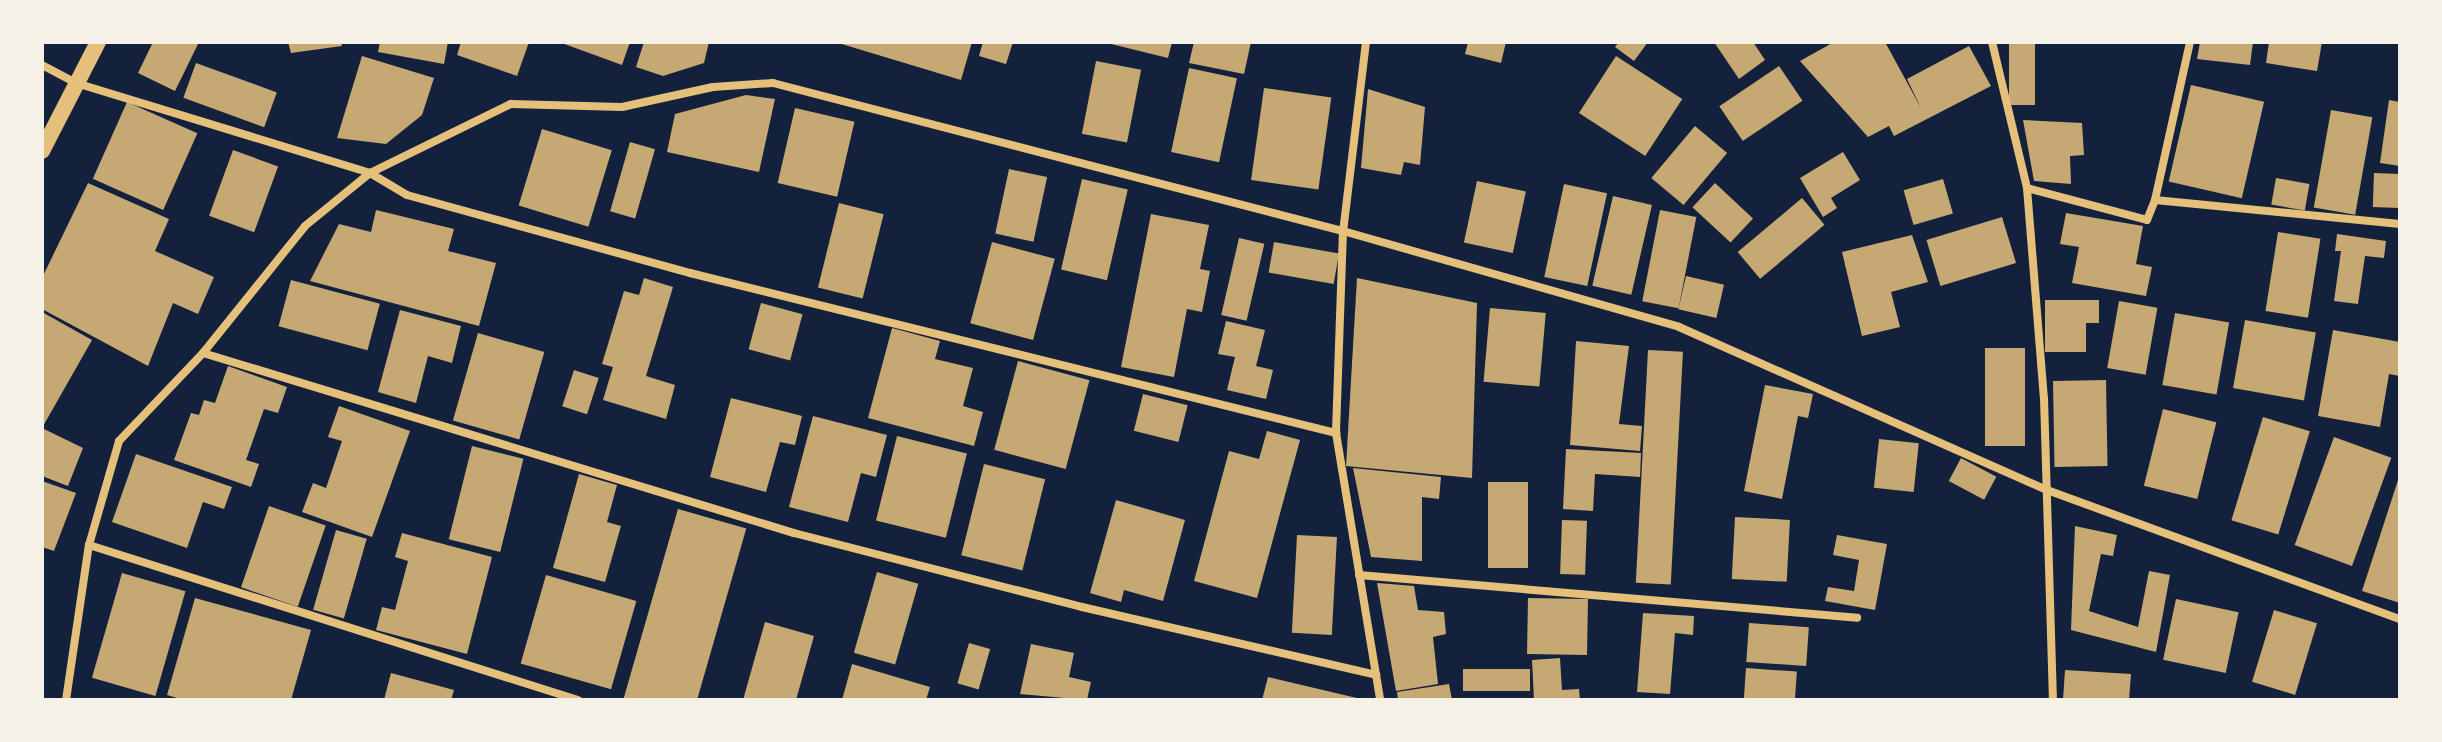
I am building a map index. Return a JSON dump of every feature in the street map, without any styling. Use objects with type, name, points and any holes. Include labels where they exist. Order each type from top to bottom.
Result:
[{"type":"main road","points":[[42,151],[98,42]]},
{"type":"street","points":[[1366,42],[1343,231],[1336,433],[1380,700]]},
{"type":"street","points":[[1992,42],[2027,188],[2047,490],[2053,700]]},
{"type":"street","points":[[2027,188],[2147,220],[2155,200],[2190,42]]},
{"type":"street","points":[[42,65],[76,83],[370,173],[407,195],[690,273],[1336,433]]},
{"type":"street","points":[[66,700],[89,545],[119,441],[203,353],[305,226],[370,173],[511,104],[622,107],[713,87],[773,83],[1343,231],[1679,327],[2047,490],[2400,619]]},
{"type":"street","points":[[2155,200],[2400,224]]},
{"type":"street","points":[[203,353],[794,533],[1082,607],[1376,675]]},
{"type":"street","points":[[89,545],[578,700]]},
{"type":"street","points":[[1359,575],[1857,618]]},
{"type":"building","points":[[153,42],[199,42],[175,91],[138,73]]},
{"type":"building","points":[[288,42],[341,42],[342,46],[291,53]]},
{"type":"building","points":[[380,42],[448,42],[444,64],[378,52]]},
{"type":"building","points":[[461,42],[529,42],[517,76],[457,55]]},
{"type":"building","points":[[559,42],[630,42],[622,65]]},
{"type":"building","points":[[644,42],[709,42],[704,63],[663,76],[636,67]]},
{"type":"building","points":[[835,42],[972,42],[961,80]]},
{"type":"building","points":[[983,42],[1013,42],[1006,64],[979,56]]},
{"type":"building","points":[[1103,42],[1172,42],[1168,58]]},
{"type":"building","points":[[1194,42],[1251,42],[1244,74],[1189,63]]},
{"type":"building","points":[[1468,42],[1506,42],[1501,63],[1465,54]]},
{"type":"building","points":[[1619,42],[1648,42],[1634,61],[1615,47]]},
{"type":"building","points":[[1714,42],[1753,42],[1765,60],[1739,79]]},
{"type":"building","points":[[1834,42],[1885,42],[1921,108],[1907,79],[1969,46],[1991,86],[1894,136],[1889,126],[1868,137],[1800,61]]},
{"type":"building","points":[[2009,42],[2035,42],[2035,105],[2009,105]]},
{"type":"building","points":[[2200,42],[2253,42],[2250,65],[2197,59]]},
{"type":"building","points":[[2269,42],[2322,42],[2317,71],[2266,63]]},
{"type":"building","points":[[362,56],[434,78],[422,115],[386,144],[337,138]]},
{"type":"building","points":[[1616,56],[1682,99],[1645,156],[1579,113]]},
{"type":"building","points":[[1096,61],[1141,70],[1127,142],[1082,134]]},
{"type":"building","points":[[196,63],[277,92],[264,127],[183,98]]},
{"type":"building","points":[[1779,66],[1802,101],[1743,141],[1719,106]]},
{"type":"building","points":[[1189,68],[1237,78],[1219,162],[1171,152]]},
{"type":"building","points":[[2191,85],[2264,102],[2242,198],[2169,181]]},
{"type":"building","points":[[1264,88],[1331,97],[1318,190],[1251,180]]},
{"type":"building","points":[[1368,89],[1425,107],[1420,165],[1404,162],[1401,175],[1361,168]]},
{"type":"building","points":[[746,95],[775,99],[759,172],[667,152],[675,114]]},
{"type":"building","points":[[2389,100],[2400,102],[2400,166],[2380,163]]},
{"type":"building","points":[[127,102],[197,133],[163,210],[93,179]]},
{"type":"building","points":[[795,108],[854,122],[837,197],[778,183]]},
{"type":"building","points":[[2331,110],[2372,117],[2355,215],[2314,207]]},
{"type":"building","points":[[2023,120],[2082,123],[2084,155],[2070,156],[2071,184],[2034,181]]},
{"type":"building","points":[[1695,126],[1727,153],[1683,205],[1651,178]]},
{"type":"building","points":[[542,129],[612,150],[588,227],[519,206]]},
{"type":"building","points":[[630,142],[655,149],[635,218],[610,211]]},
{"type":"building","points":[[233,150],[278,166],[254,232],[209,216]]},
{"type":"building","points":[[1843,152],[1860,180],[1831,198],[1837,208],[1823,217],[1800,178]]},
{"type":"building","points":[[1009,169],[1047,177],[1033,242],[995,234]]},
{"type":"building","points":[[2374,173],[2400,174],[2399,208],[2373,207]]},
{"type":"building","points":[[2276,178],[2309,184],[2305,210],[2271,205]]},
{"type":"building","points":[[1082,179],[1128,190],[1107,280],[1061,270]]},
{"type":"building","points":[[1943,179],[1953,214],[1914,225],[1904,190]]},
{"type":"building","points":[[1477,181],[1526,191],[1513,253],[1464,243]]},
{"type":"building","points":[[88,183],[169,219],[155,251],[214,277],[198,314],[173,303],[148,366],[42,309],[42,278]]},
{"type":"building","points":[[1715,183],[1753,218],[1731,243],[1692,207]]},
{"type":"building","points":[[1564,184],[1607,193],[1587,286],[1544,277]]},
{"type":"building","points":[[1613,196],[1652,205],[1631,295],[1592,286]]},
{"type":"building","points":[[1802,198],[1824,225],[1760,279],[1738,252]]},
{"type":"building","points":[[839,203],[884,214],[863,299],[818,287]]},
{"type":"building","points":[[376,210],[454,229],[448,251],[496,263],[479,326],[310,281],[339,224],[371,232]]},
{"type":"building","points":[[1660,210],[1696,217],[1679,308],[1642,301]]},
{"type":"building","points":[[2066,213],[2143,226],[2136,264],[2152,267],[2146,296],[2072,283],[2079,247],[2060,244]]},
{"type":"building","points":[[1151,214],[1209,225],[1200,269],[1210,271],[1202,312],[1187,309],[1174,377],[1121,367]]},
{"type":"building","points":[[2002,217],[2016,263],[1940,286],[1926,240]]},
{"type":"building","points":[[2278,232],[2320,239],[2308,318],[2265,311]]},
{"type":"building","points":[[2337,234],[2386,241],[2384,258],[2365,256],[2358,304],[2334,301],[2341,251],[2335,251]]},
{"type":"building","points":[[1912,235],[1928,282],[1891,292],[1900,327],[1862,336],[1842,252]]},
{"type":"building","points":[[1239,238],[1264,244],[1247,321],[1221,315]]},
{"type":"building","points":[[992,242],[1055,259],[1033,340],[970,323]]},
{"type":"building","points":[[1274,242],[1339,253],[1334,284],[1269,273]]},
{"type":"building","points":[[1686,276],[1724,285],[1716,318],[1678,309]]},
{"type":"building","points":[[644,278],[673,287],[646,376],[675,385],[666,419],[603,400],[613,367],[602,364],[624,291],[639,295]]},
{"type":"building","points":[[1357,278],[1477,303],[1472,478],[1346,466]]},
{"type":"building","points":[[291,280],[380,304],[367,350],[279,326]]},
{"type":"building","points":[[2045,300],[2099,300],[2099,323],[2086,323],[2086,352],[2045,352]]},
{"type":"building","points":[[2119,301],[2157,308],[2146,375],[2107,368]]},
{"type":"building","points":[[761,303],[803,314],[790,360],[749,349]]},
{"type":"building","points":[[1490,308],[1546,313],[1539,387],[1484,382]]},
{"type":"building","points":[[400,310],[461,326],[452,363],[428,356],[416,403],[378,392]]},
{"type":"building","points":[[42,312],[92,340],[42,428]]},
{"type":"building","points":[[2175,313],[2229,323],[2216,394],[2162,385]]},
{"type":"building","points":[[2245,320],[2316,333],[2304,400],[2233,388]]},
{"type":"building","points":[[1226,321],[1265,330],[1256,366],[1273,370],[1266,399],[1227,390],[1235,357],[1218,354]]},
{"type":"building","points":[[892,328],[940,341],[935,359],[973,368],[963,406],[983,412],[974,446],[868,418]]},
{"type":"building","points":[[2333,330],[2400,342],[2400,376],[2389,374],[2380,427],[2318,416]]},
{"type":"building","points":[[478,333],[544,352],[519,439],[453,420]]},
{"type":"building","points":[[1576,341],[1629,346],[1619,424],[1642,426],[1640,451],[1570,445]]},
{"type":"building","points":[[1985,348],[2025,348],[2025,446],[1985,446]]},
{"type":"building","points":[[1648,350],[1683,352],[1671,585],[1636,583]]},
{"type":"building","points":[[1018,361],[1089,380],[1066,469],[994,450]]},
{"type":"building","points":[[228,366],[287,387],[278,413],[264,409],[246,460],[259,464],[251,487],[174,460],[191,413],[199,415],[204,400],[215,403]]},
{"type":"building","points":[[574,370],[599,378],[587,414],[562,406]]},
{"type":"building","points":[[2106,380],[2108,466],[2055,467],[2053,381]]},
{"type":"building","points":[[1765,385],[1813,394],[1808,418],[1798,416],[1782,499],[1744,491]]},
{"type":"building","points":[[1143,394],[1188,405],[1178,442],[1134,431]]},
{"type":"building","points":[[731,398],[802,416],[795,445],[780,442],[766,492],[710,477]]},
{"type":"building","points":[[339,406],[410,431],[372,537],[302,512],[313,483],[326,488],[342,441],[328,437]]},
{"type":"building","points":[[2163,409],[2216,422],[2197,499],[2144,486]]},
{"type":"building","points":[[813,416],[887,435],[876,477],[861,473],[848,522],[789,507]]},
{"type":"building","points":[[2263,417],[2310,431],[2278,535],[2231,520]]},
{"type":"building","points":[[42,428],[83,448],[68,486],[42,476]]},
{"type":"building","points":[[1267,431],[1300,440],[1257,598],[1194,581],[1229,451],[1259,459]]},
{"type":"building","points":[[897,436],[967,453],[946,538],[876,520]]},
{"type":"building","points":[[2334,437],[2391,458],[2352,566],[2295,545]]},
{"type":"building","points":[[1879,439],[1919,443],[1914,492],[1874,488]]},
{"type":"building","points":[[472,446],[523,459],[500,552],[449,539]]},
{"type":"building","points":[[1566,449],[1641,453],[1640,477],[1595,474],[1593,511],[1563,509]]},
{"type":"building","points":[[136,454],[232,487],[224,509],[203,502],[187,548],[112,522]]},
{"type":"building","points":[[1961,458],[1996,477],[1984,500],[1949,481]]},
{"type":"building","points":[[984,464],[1045,479],[1022,570],[961,555]]},
{"type":"building","points":[[1353,468],[1441,477],[1439,499],[1422,497],[1422,561],[1371,557]]},
{"type":"building","points":[[579,474],[617,485],[607,522],[621,526],[605,582],[553,568]]},
{"type":"building","points":[[2400,474],[2400,603],[2362,591]]},
{"type":"building","points":[[42,481],[76,493],[54,551],[42,547]]},
{"type":"building","points":[[1488,482],[1528,482],[1528,568],[1488,568]]},
{"type":"building","points":[[1116,500],[1185,520],[1163,601],[1124,590],[1121,602],[1090,593]]},
{"type":"building","points":[[269,506],[326,526],[298,607],[241,587]]},
{"type":"building","points":[[678,509],[746,529],[697,700],[623,700]]},
{"type":"building","points":[[1735,517],[1790,520],[1787,582],[1732,579]]},
{"type":"building","points":[[1562,520],[1587,521],[1585,575],[1560,574]]},
{"type":"building","points":[[2075,526],[2117,535],[2113,556],[2101,554],[2089,611],[2138,627],[2149,571],[2170,575],[2156,652],[2071,630]]},
{"type":"building","points":[[336,530],[367,539],[344,619],[313,610]]},
{"type":"building","points":[[402,533],[492,557],[467,654],[376,630],[382,607],[395,610],[408,561],[395,557]]},
{"type":"building","points":[[1297,535],[1337,537],[1332,635],[1292,633]]},
{"type":"building","points":[[1837,535],[1887,544],[1875,610],[1825,601],[1828,587],[1854,591],[1859,560],[1833,555]]},
{"type":"building","points":[[877,572],[918,584],[895,665],[854,653]]},
{"type":"building","points":[[122,573],[185,591],[155,696],[92,678]]},
{"type":"building","points":[[546,575],[636,601],[611,689],[521,663]]},
{"type":"building","points":[[1377,583],[1414,586],[1418,610],[1444,612],[1446,634],[1433,637],[1438,684],[1396,691]]},
{"type":"building","points":[[195,598],[311,630],[291,700],[184,700],[167,695]]},
{"type":"building","points":[[1528,598],[1588,599],[1587,655],[1527,654]]},
{"type":"building","points":[[2176,599],[2239,612],[2226,673],[2163,660]]},
{"type":"building","points":[[2274,610],[2317,623],[2295,695],[2252,682]]},
{"type":"building","points":[[1643,613],[1694,616],[1693,635],[1675,633],[1670,694],[1637,692]]},
{"type":"building","points":[[765,622],[814,636],[796,700],[743,700]]},
{"type":"building","points":[[1749,623],[1809,627],[1806,666],[1746,662]]},
{"type":"building","points":[[969,643],[990,649],[979,689],[957,683]]},
{"type":"building","points":[[1031,644],[1074,653],[1069,677],[1091,682],[1087,700],[1020,694]]},
{"type":"building","points":[[1560,658],[1562,690],[1579,689],[1580,700],[1534,700],[1532,660]]},
{"type":"building","points":[[852,664],[930,687],[926,700],[842,700]]},
{"type":"building","points":[[1746,668],[1797,672],[1795,700],[1744,700]]},
{"type":"building","points":[[1463,669],[1530,669],[1530,691],[1463,691]]},
{"type":"building","points":[[2065,670],[2131,674],[2129,700],[2063,700]]},
{"type":"building","points":[[391,673],[454,690],[451,700],[384,700]]},
{"type":"building","points":[[1268,677],[1361,699],[1361,700],[1262,700]]},
{"type":"building","points":[[1449,684],[1452,700],[1398,700],[1397,692]]}]
